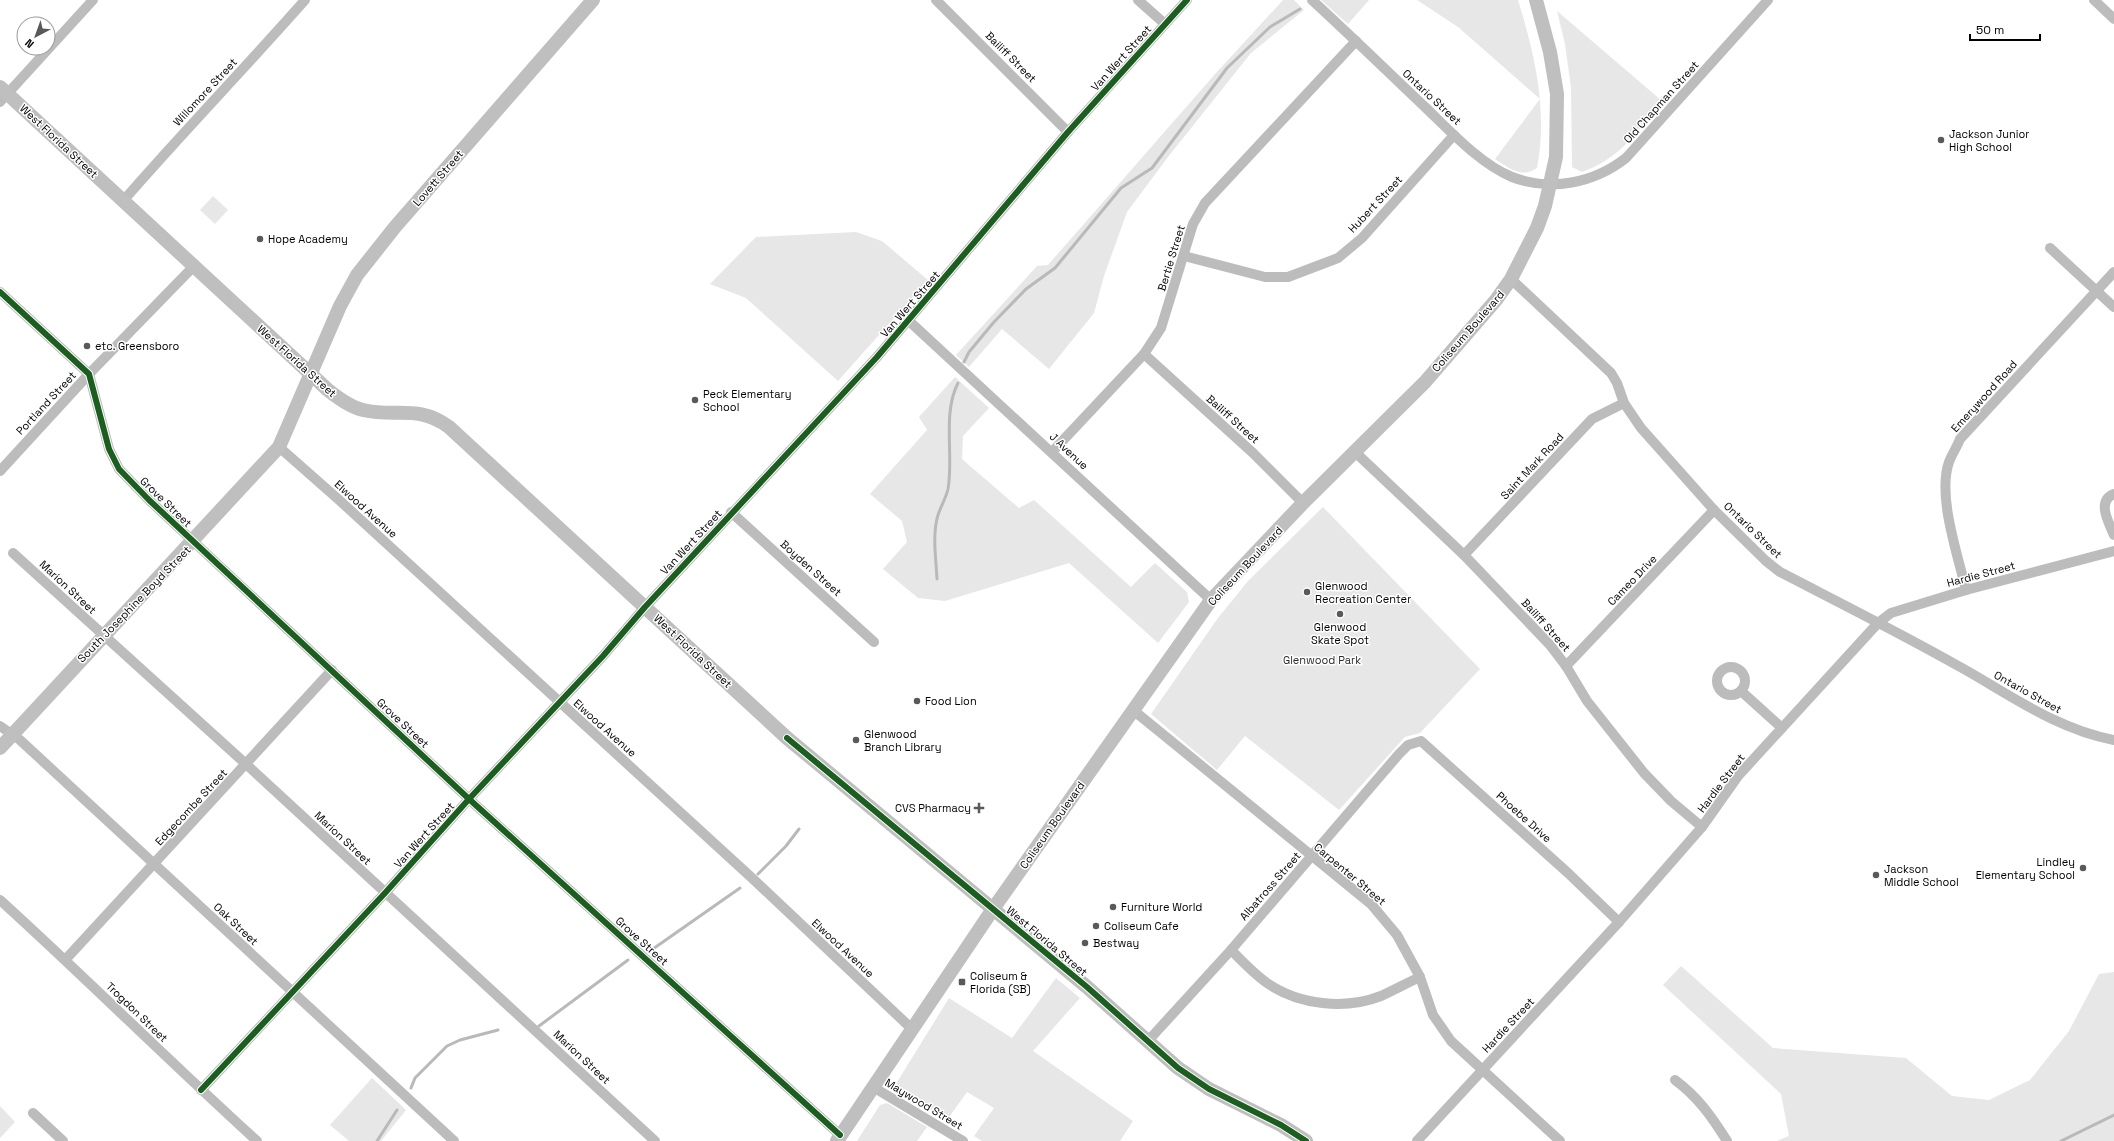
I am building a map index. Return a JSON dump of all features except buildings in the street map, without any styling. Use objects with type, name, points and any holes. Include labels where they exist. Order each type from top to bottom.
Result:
[{"type":"main road","name":"Lovett Street","points":[[310,375],[340,306],[357,275],[369,258],[593,0]]},
{"type":"main road","name":"Coliseum Boulevard","points":[[838,1138],[993,909],[1211,600],[1303,503],[1425,382],[1496,300],[1511,279],[1537,228],[1556,157],[1556,94],[1550,52],[1536,0]]},
{"type":"main road","name":"West Florida Street","points":[[3,94],[123,201],[310,375],[336,397],[362,410],[379,412],[412,412],[440,420],[467,442],[787,738],[1087,987],[1178,1068],[1204,1086],[1281,1125],[1306,1141]]},
{"type":"main road","name":"South Josephine Boyd Street","points":[[0,748],[102,636],[193,542],[279,447],[310,375]]},
{"type":"street","points":[[3,94],[93,0]]},
{"type":"street","name":"Willomore Street","points":[[123,201],[182,133],[258,54],[305,0]]},
{"type":"street","name":"Bailiff Street","points":[[936,0],[1068,132]]},
{"type":"street","points":[[1138,0],[1165,24]]},
{"type":"street","name":"Van Wert Street","points":[[201,1090],[291,991],[385,893],[469,799],[560,703],[645,606],[909,321],[1068,132],[1187,0]]},
{"type":"street","name":"Ontario Street","points":[[1312,0],[1454,135],[1499,171],[1529,182],[1550,183]]},
{"type":"street","name":"Old Chapman Street","points":[[1550,183],[1573,184],[1590,180],[1602,175],[1626,158],[1768,0]]},
{"type":"street","points":[[2094,0],[2114,19]]},
{"type":"street","name":"Bertie Street","points":[[1052,452],[1144,354],[1161,328],[1193,224],[1205,203],[1356,41]]},
{"type":"street","name":"Hubert Street","points":[[1184,256],[1265,277],[1288,277],[1338,258],[1362,238],[1454,135]]},
{"type":"street","points":[[2050,248],[2114,307]]},
{"type":"street","name":"Portland Street","points":[[0,470],[89,374],[193,267]]},
{"type":"street","name":"Emerywood Road","points":[[1966,590],[1948,516],[1946,488],[1949,463],[1960,439],[2114,272]]},
{"type":"street","name":"Ontario Street","points":[[1511,279],[1611,373],[1617,383],[1624,403],[1641,428],[1714,510],[1766,561],[1780,572],[1878,623],[2062,724],[2085,733],[2114,740]]},
{"type":"street","points":[[0,292],[89,374]]},
{"type":"street","name":"J Avenue","points":[[909,321],[1211,600]]},
{"type":"street","name":"Bailiff Street","points":[[1144,354],[1253,453],[1303,503]]},
{"type":"street","name":"Grove Street","points":[[89,374],[109,449],[119,470],[193,542],[469,799],[838,1138]]},
{"type":"street","name":"Saint Mark Road","points":[[1464,556],[1592,419],[1624,403]]},
{"type":"street","name":"Elwood Avenue","points":[[279,447],[338,499],[756,882],[912,1029]]},
{"type":"street","name":"Bailiff Street","points":[[1355,452],[1464,556],[1550,645],[1566,666],[1587,701],[1644,773],[1671,802],[1702,827]]},
{"type":"street","points":[[2114,494],[2105,502],[2104,509],[2114,536]]},
{"type":"street","name":"Cameo Drive","points":[[1566,666],[1714,510]]},
{"type":"street","name":"Boyden Street","points":[[731,512],[874,642]]},
{"type":"street","name":"Hardie Street","points":[[1418,1141],[1619,922],[1702,827],[1738,776],[1878,623],[1891,613],[1966,590],[2114,551]]},
{"type":"street","name":"Marion Street","points":[[13,553],[102,636],[247,765],[655,1141]]},
{"type":"street","name":"Edgecombe Street","points":[[66,959],[247,765],[332,670]]},
{"type":"street","points":[[1741,691],[1782,728]]},
{"type":"street","name":"Carpenter Street","points":[[1133,710],[1371,904],[1397,935],[1420,978],[1433,1015],[1451,1041],[1560,1141]]},
{"type":"street","name":"Oak Street","points":[[0,726],[20,740],[454,1141]]},
{"type":"street","name":"Phoebe Drive","points":[[1408,745],[1421,741],[1568,873],[1619,922]]},
{"type":"street","name":"Albatross Street","points":[[1147,1042],[1231,950],[1408,745]]},
{"type":"street","name":"Trogdon Street","points":[[0,900],[66,959],[201,1090],[257,1141]]},
{"type":"street","points":[[1231,950],[1267,983],[1284,993],[1308,1001],[1343,1004],[1380,996],[1420,978]]},
{"type":"street","points":[[1675,1080],[1693,1094],[1711,1115],[1727,1141]]},
{"type":"street","name":"Maywood Street","points":[[873,1086],[963,1141]]},
{"type":"street","points":[[33,1113],[63,1141]]},
{"type":"green space","points":[[1283,0],[1294,0],[1304,10],[1251,53],[1168,157],[1127,212],[1104,276],[1094,313],[1049,369],[1002,329],[969,367],[956,355],[1037,266],[1048,265],[1216,73]]},
{"type":"green space","points":[[1321,0],[1369,0],[1348,24]]},
{"type":"green space","points":[[1417,0],[1518,0],[1530,41],[1540,99],[1458,27]]},
{"type":"green space","points":[[1557,11],[1662,101],[1636,133],[1618,152],[1596,166],[1582,172],[1572,167],[1571,88],[1565,44]]},
{"type":"green space","points":[[1540,99],[1541,125],[1537,168],[1526,172],[1516,171],[1495,159]]},
{"type":"green space","points":[[213,196],[228,210],[215,224],[200,210]]},
{"type":"green space","points":[[856,232],[882,241],[928,280],[838,381],[746,298],[710,284],[756,237]]},
{"type":"green space","points":[[955,377],[989,408],[963,436],[962,459],[1019,508],[1034,500],[1131,587],[1155,563],[1187,592],[1189,602],[1158,643],[1069,563],[945,601],[918,598],[883,569],[907,542],[902,521],[870,494],[927,430],[919,417]]},
{"type":"green space","name":"Glenwood Park","points":[[1323,507],[1480,669],[1420,733],[1405,737],[1339,810],[1245,736],[1217,770],[1151,714],[1218,618],[1248,581]]},
{"type":"green space","points":[[1681,966],[1773,1048],[1906,1058],[1952,1096],[1989,1100],[2030,1080],[2069,1031],[2099,974],[2114,972],[2114,1141],[1777,1141],[1789,1136],[1781,1094],[1663,985]]},
{"type":"green space","points":[[1056,978],[1080,998],[1033,1051],[1133,1121],[1120,1141],[982,1141],[974,1136],[994,1108],[967,1092],[947,1120],[894,1087],[949,998],[1012,1038]]},
{"type":"green space","points":[[372,1078],[406,1110],[381,1141],[349,1141],[330,1125]]},
{"type":"green space","points":[[887,1103],[927,1127],[917,1141],[857,1141],[880,1105]]},
{"type":"green space","points":[[0,1106],[15,1122],[0,1138]]},
{"type":"waterway","points":[[964,362],[969,352],[994,322],[1026,289],[1055,268],[1121,188],[1152,168],[1227,68],[1270,27],[1300,9]]},
{"type":"waterway","points":[[937,579],[935,530],[938,515],[948,489],[950,463],[949,421],[953,395],[958,383]]},
{"type":"waterway","points":[[758,874],[786,846],[799,829]]},
{"type":"waterway","points":[[650,951],[740,888]]},
{"type":"waterway","points":[[539,1026],[628,960]]},
{"type":"waterway","points":[[411,1088],[415,1078],[447,1046],[460,1040],[498,1030]]},
{"type":"waterway","points":[[377,1141],[397,1110]]},
{"type":"waterway","points":[[2061,1141],[2114,1115]]},
{"type":"cycle path","points":[[201,1090],[385,893],[469,799],[603,656],[645,607],[877,357],[1068,132],[1187,0]]},
{"type":"cycle path","points":[[0,292],[89,374],[109,449],[119,469],[149,500],[469,799],[840,1135]]},
{"type":"cycle path","points":[[787,738],[1087,987],[1178,1068],[1209,1089],[1281,1125],[1306,1141]]},
{"type":"place","name":"Jackson Junior High School","points":[[1941,140]]},
{"type":"place","name":"Hope Academy","points":[[260,239]]},
{"type":"place","name":"etc. Greensboro","points":[[87,346]]},
{"type":"place","name":"Peck Elementary School","points":[[695,400]]},
{"type":"place","name":"Glenwood Recreation Center","points":[[1307,592]]},
{"type":"place","name":"Glenwood Skate Spot","points":[[1340,614]]},
{"type":"place","name":"Food Lion","points":[[917,701]]},
{"type":"place","name":"Glenwood Branch Library","points":[[856,740]]},
{"type":"place","name":"CVS Pharmacy","points":[[979,808]]},
{"type":"place","name":"Lindley Elementary School","points":[[2083,868]]},
{"type":"place","name":"Jackson Middle School","points":[[1876,875]]},
{"type":"place","name":"Furniture World","points":[[1113,907]]},
{"type":"place","name":"Coliseum Cafe","points":[[1096,926]]},
{"type":"place","name":"Bestway","points":[[1085,943]]},
{"type":"place","name":"Coliseum & Florida (SB)","points":[[962,982]]}]
